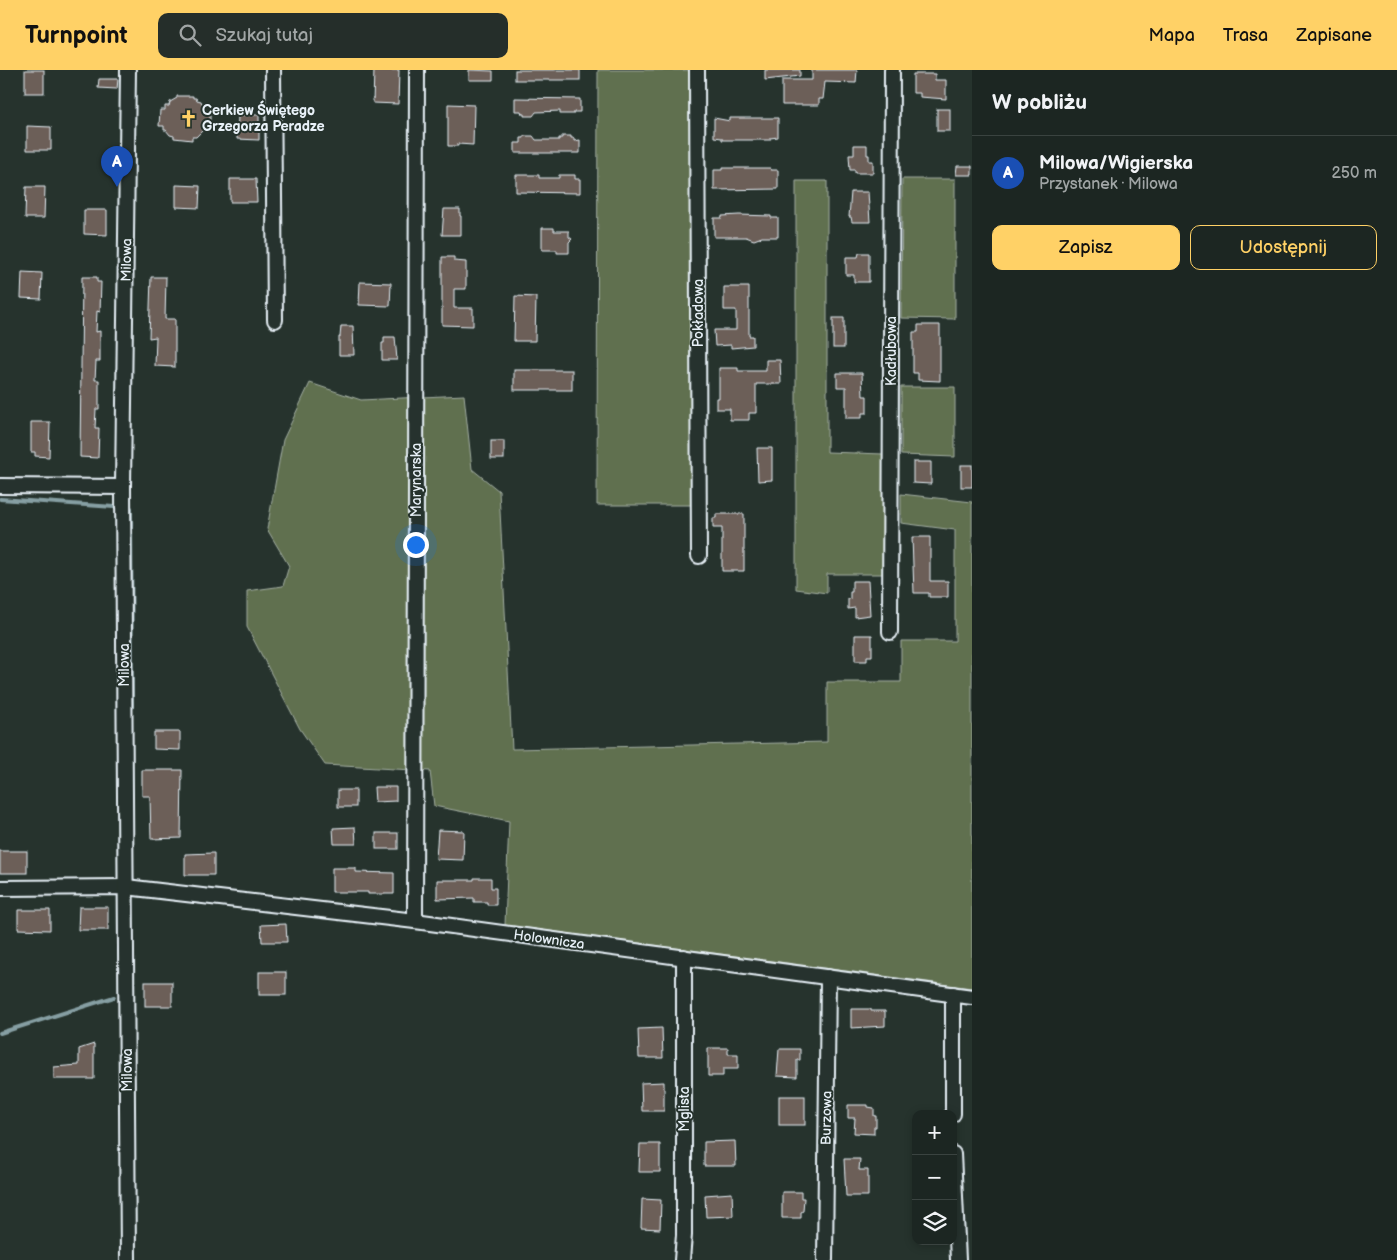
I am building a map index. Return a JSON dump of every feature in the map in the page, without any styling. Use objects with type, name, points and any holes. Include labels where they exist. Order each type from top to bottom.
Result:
[{"type":"street","name":"Milowa","points":[[128,70],[123,487],[128,1260]]},
{"type":"street","points":[[273,70],[275,320]]},
{"type":"street","name":"Marynarska","points":[[415,921],[417,70]]},
{"type":"street","name":"Pokładowa","points":[[697,70],[699,556]]},
{"type":"street","name":"Kadłubowa","points":[[890,632],[892,70]]},
{"type":"street","points":[[0,486],[123,487]]},
{"type":"street","name":"Holownicza","points":[[0,888],[126,887],[415,921],[972,997]]},
{"type":"street","name":"Mglista","points":[[682,1260],[684,1235],[684,957]]},
{"type":"street","name":"Burzowa","points":[[825,1260],[828,977]]},
{"type":"street","points":[[953,994],[953,1110]]},
{"type":"street","points":[[953,1155],[958,1260]]},
{"type":"green space","points":[[598,70],[690,70],[691,505],[597,505]]},
{"type":"green space","points":[[902,179],[955,179],[955,319],[901,318]]},
{"type":"green space","points":[[796,181],[827,181],[827,452],[883,454],[883,574],[827,574],[827,593],[796,589]]},
{"type":"green space","points":[[310,383],[361,400],[464,395],[472,469],[499,491],[512,749],[827,742],[827,682],[901,682],[901,641],[955,641],[955,530],[901,523],[901,494],[972,502],[972,988],[505,925],[509,821],[434,806],[430,771],[325,765],[300,729],[247,627],[247,591],[283,586],[289,566],[267,529],[283,440]]},
{"type":"green space","points":[[901,387],[955,387],[955,457],[901,455]]},
{"type":"building","points":[[25,70],[44,70],[44,93],[25,93]]},
{"type":"building","points":[[374,70],[399,70],[398,104],[373,103]]},
{"type":"building","points":[[469,70],[493,71],[493,80],[469,80]]},
{"type":"building","points":[[515,70],[580,70],[580,80],[515,80]]},
{"type":"building","points":[[765,70],[800,70],[800,76],[765,80]]},
{"type":"building","points":[[812,70],[857,70],[856,83],[825,82],[823,99],[819,99],[819,105],[782,105],[782,80],[812,80]]},
{"type":"building","points":[[913,74],[935,74],[935,80],[946,80],[946,99],[920,97],[920,93],[913,93]]},
{"type":"building","points":[[99,79],[118,79],[117,89],[98,88]]},
{"type":"building","name":"Cerkiew Świętego Grzegorza Peradze","points":[[177,96],[193,96],[193,98],[201,101],[205,110],[210,115],[210,120],[204,129],[196,137],[192,137],[192,140],[174,138],[174,136],[164,130],[164,126],[159,126],[160,110],[165,110],[165,106],[169,106],[170,102],[177,98]]},
{"type":"building","points":[[515,98],[580,99],[580,112],[560,114],[560,111],[536,112],[533,116],[524,116],[521,111],[515,111]]},
{"type":"building","points":[[448,104],[474,105],[473,145],[458,144],[458,146],[448,146]]},
{"type":"building","points":[[937,109],[950,109],[950,131],[937,131]]},
{"type":"building","points":[[238,115],[259,115],[259,140],[237,139]]},
{"type":"building","points":[[714,118],[730,121],[730,118],[778,118],[778,137],[770,138],[770,140],[722,140],[722,138],[714,137]]},
{"type":"building","points":[[27,126],[51,127],[51,150],[27,150]]},
{"type":"building","points":[[524,136],[533,136],[536,140],[559,140],[562,136],[571,136],[571,138],[574,138],[574,141],[580,140],[580,153],[515,153],[515,143],[521,143],[521,138],[524,138]]},
{"type":"building","points":[[854,145],[867,145],[869,161],[873,161],[873,173],[855,173],[855,170],[850,170],[849,155],[854,155]]},
{"type":"building","points":[[957,166],[972,166],[972,175],[956,175]]},
{"type":"building","points":[[722,168],[770,168],[771,170],[778,170],[778,189],[714,190],[714,170],[722,170]]},
{"type":"building","points":[[516,175],[539,175],[539,178],[559,178],[559,175],[575,175],[575,179],[580,179],[580,193],[516,192]]},
{"type":"building","points":[[230,179],[256,179],[257,202],[230,202]]},
{"type":"building","points":[[176,185],[200,186],[199,208],[176,207]]},
{"type":"building","points":[[26,187],[45,187],[44,218],[25,218]]},
{"type":"building","points":[[851,192],[868,192],[870,222],[852,222],[851,217],[849,217]]},
{"type":"building","points":[[444,209],[460,209],[461,235],[442,235]]},
{"type":"building","points":[[84,210],[107,210],[107,235],[84,234]]},
{"type":"building","points":[[739,215],[778,218],[778,237],[762,237],[754,240],[746,237],[714,237],[714,218]]},
{"type":"building","points":[[542,228],[554,228],[554,231],[569,231],[569,237],[572,239],[569,242],[569,253],[557,253],[557,250],[542,250]]},
{"type":"building","points":[[859,253],[869,253],[869,282],[854,282],[854,275],[846,275],[846,257],[858,257]]},
{"type":"building","points":[[442,257],[454,257],[454,261],[466,262],[466,289],[454,289],[454,308],[473,308],[473,326],[442,325]]},
{"type":"building","points":[[22,272],[42,273],[41,299],[21,298]]},
{"type":"building","points":[[82,277],[97,277],[97,282],[101,282],[100,312],[97,311],[96,332],[100,331],[100,361],[96,361],[95,380],[99,380],[99,409],[96,409],[95,428],[99,428],[98,458],[80,457]]},
{"type":"building","points":[[151,277],[166,277],[165,319],[175,319],[175,367],[155,366],[156,337],[149,338]]},
{"type":"building","points":[[360,282],[391,283],[390,306],[359,305]]},
{"type":"building","points":[[724,287],[749,287],[749,336],[753,336],[753,346],[731,348],[731,345],[715,346],[714,330],[736,330],[736,310],[724,310]]},
{"type":"building","points":[[515,296],[536,297],[535,341],[514,341]]},
{"type":"building","points":[[833,318],[844,318],[844,348],[833,348]]},
{"type":"building","points":[[918,325],[940,325],[940,381],[918,380],[918,373],[913,373],[913,332],[918,332]]},
{"type":"building","points":[[341,326],[353,326],[354,355],[339,355]]},
{"type":"building","points":[[384,337],[395,337],[397,360],[382,360]]},
{"type":"building","points":[[766,360],[780,360],[781,384],[756,384],[756,413],[749,413],[749,420],[730,420],[730,409],[716,409],[716,398],[719,398],[719,368],[738,368],[738,371],[766,371]]},
{"type":"building","points":[[514,370],[572,370],[572,390],[514,390]]},
{"type":"building","points":[[837,373],[862,373],[863,396],[867,396],[867,413],[862,413],[862,418],[846,418],[846,387],[837,387]]},
{"type":"building","points":[[31,422],[50,422],[49,457],[35,456],[35,452],[31,452]]},
{"type":"building","points":[[491,441],[504,441],[504,459],[491,459]]},
{"type":"building","points":[[757,448],[772,448],[772,480],[758,481]]},
{"type":"building","points":[[913,462],[931,462],[931,484],[913,483]]},
{"type":"building","points":[[961,465],[972,465],[972,487],[961,487]]},
{"type":"building","points":[[716,514],[744,514],[744,571],[722,571],[722,528],[713,528],[713,518],[716,518]]},
{"type":"building","points":[[912,537],[930,537],[930,581],[948,581],[948,597],[929,597],[929,593],[914,593]]},
{"type":"building","points":[[852,581],[868,581],[870,615],[855,617],[855,608],[848,609],[848,599],[850,599],[850,592],[852,592]]},
{"type":"building","points":[[855,635],[872,635],[872,656],[867,656],[867,661],[855,661]]},
{"type":"building","points":[[154,732],[180,732],[180,750],[154,749]]},
{"type":"building","points":[[142,770],[182,770],[181,838],[151,839],[150,796],[142,796]]},
{"type":"building","points":[[374,787],[396,787],[396,801],[375,802]]},
{"type":"building","points":[[338,790],[356,790],[356,807],[338,807]]},
{"type":"building","points":[[355,827],[356,844],[334,844],[333,828]]},
{"type":"building","points":[[438,830],[464,831],[463,860],[436,859]]},
{"type":"building","points":[[376,833],[398,833],[398,849],[376,849]]},
{"type":"building","points":[[0,851],[27,851],[27,873],[0,873]]},
{"type":"building","points":[[214,853],[214,875],[185,875],[185,854]]},
{"type":"building","points":[[332,868],[356,868],[356,872],[394,873],[394,894],[332,892]]},
{"type":"building","points":[[474,878],[491,878],[491,888],[496,888],[496,905],[487,905],[487,902],[474,902],[474,898],[437,899],[437,880],[474,880]]},
{"type":"building","points":[[79,907],[108,907],[108,930],[78,930]]},
{"type":"building","points":[[18,910],[50,910],[50,930],[18,929]]},
{"type":"building","points":[[286,924],[287,942],[262,942],[261,925]]},
{"type":"building","points":[[259,972],[286,972],[286,995],[259,995]]},
{"type":"building","points":[[145,982],[172,982],[172,1006],[145,1006]]},
{"type":"building","points":[[851,1009],[885,1011],[885,1026],[851,1028]]},
{"type":"building","points":[[662,1028],[663,1058],[639,1058],[638,1029]]},
{"type":"building","points":[[94,1044],[94,1079],[54,1079],[54,1067],[79,1065],[79,1049]]},
{"type":"building","points":[[708,1048],[728,1048],[728,1054],[738,1054],[738,1069],[723,1069],[723,1076],[708,1076]]},
{"type":"building","points":[[779,1049],[800,1049],[800,1060],[797,1060],[797,1077],[777,1076]]},
{"type":"building","points":[[664,1082],[664,1111],[642,1111],[641,1083]]},
{"type":"building","points":[[779,1096],[805,1096],[805,1125],[779,1125]]},
{"type":"building","points":[[848,1105],[868,1105],[868,1107],[874,1108],[876,1127],[874,1127],[874,1134],[854,1133],[855,1118],[848,1118]]},
{"type":"building","points":[[735,1141],[736,1166],[704,1166],[704,1142]]},
{"type":"building","points":[[640,1144],[660,1144],[660,1172],[639,1172]]},
{"type":"building","points":[[844,1159],[860,1159],[859,1170],[868,1170],[868,1196],[846,1196]]},
{"type":"building","points":[[782,1192],[801,1192],[801,1198],[804,1198],[801,1218],[782,1218]]},
{"type":"building","points":[[732,1193],[733,1216],[706,1217],[705,1195]]},
{"type":"building","points":[[642,1199],[661,1200],[660,1229],[641,1228]]},
{"type":"waterway","points":[[0,499],[114,507]]},
{"type":"waterway","points":[[131,508],[132,707]]},
{"type":"waterway","points":[[0,1033],[114,997]]},
{"type":"place","name":"Cerkiew Świętego Grzegorza Peradze","points":[[188,118]]},
{"type":"place","name":"Milowa/Wigierska","points":[[117,187]]}]
